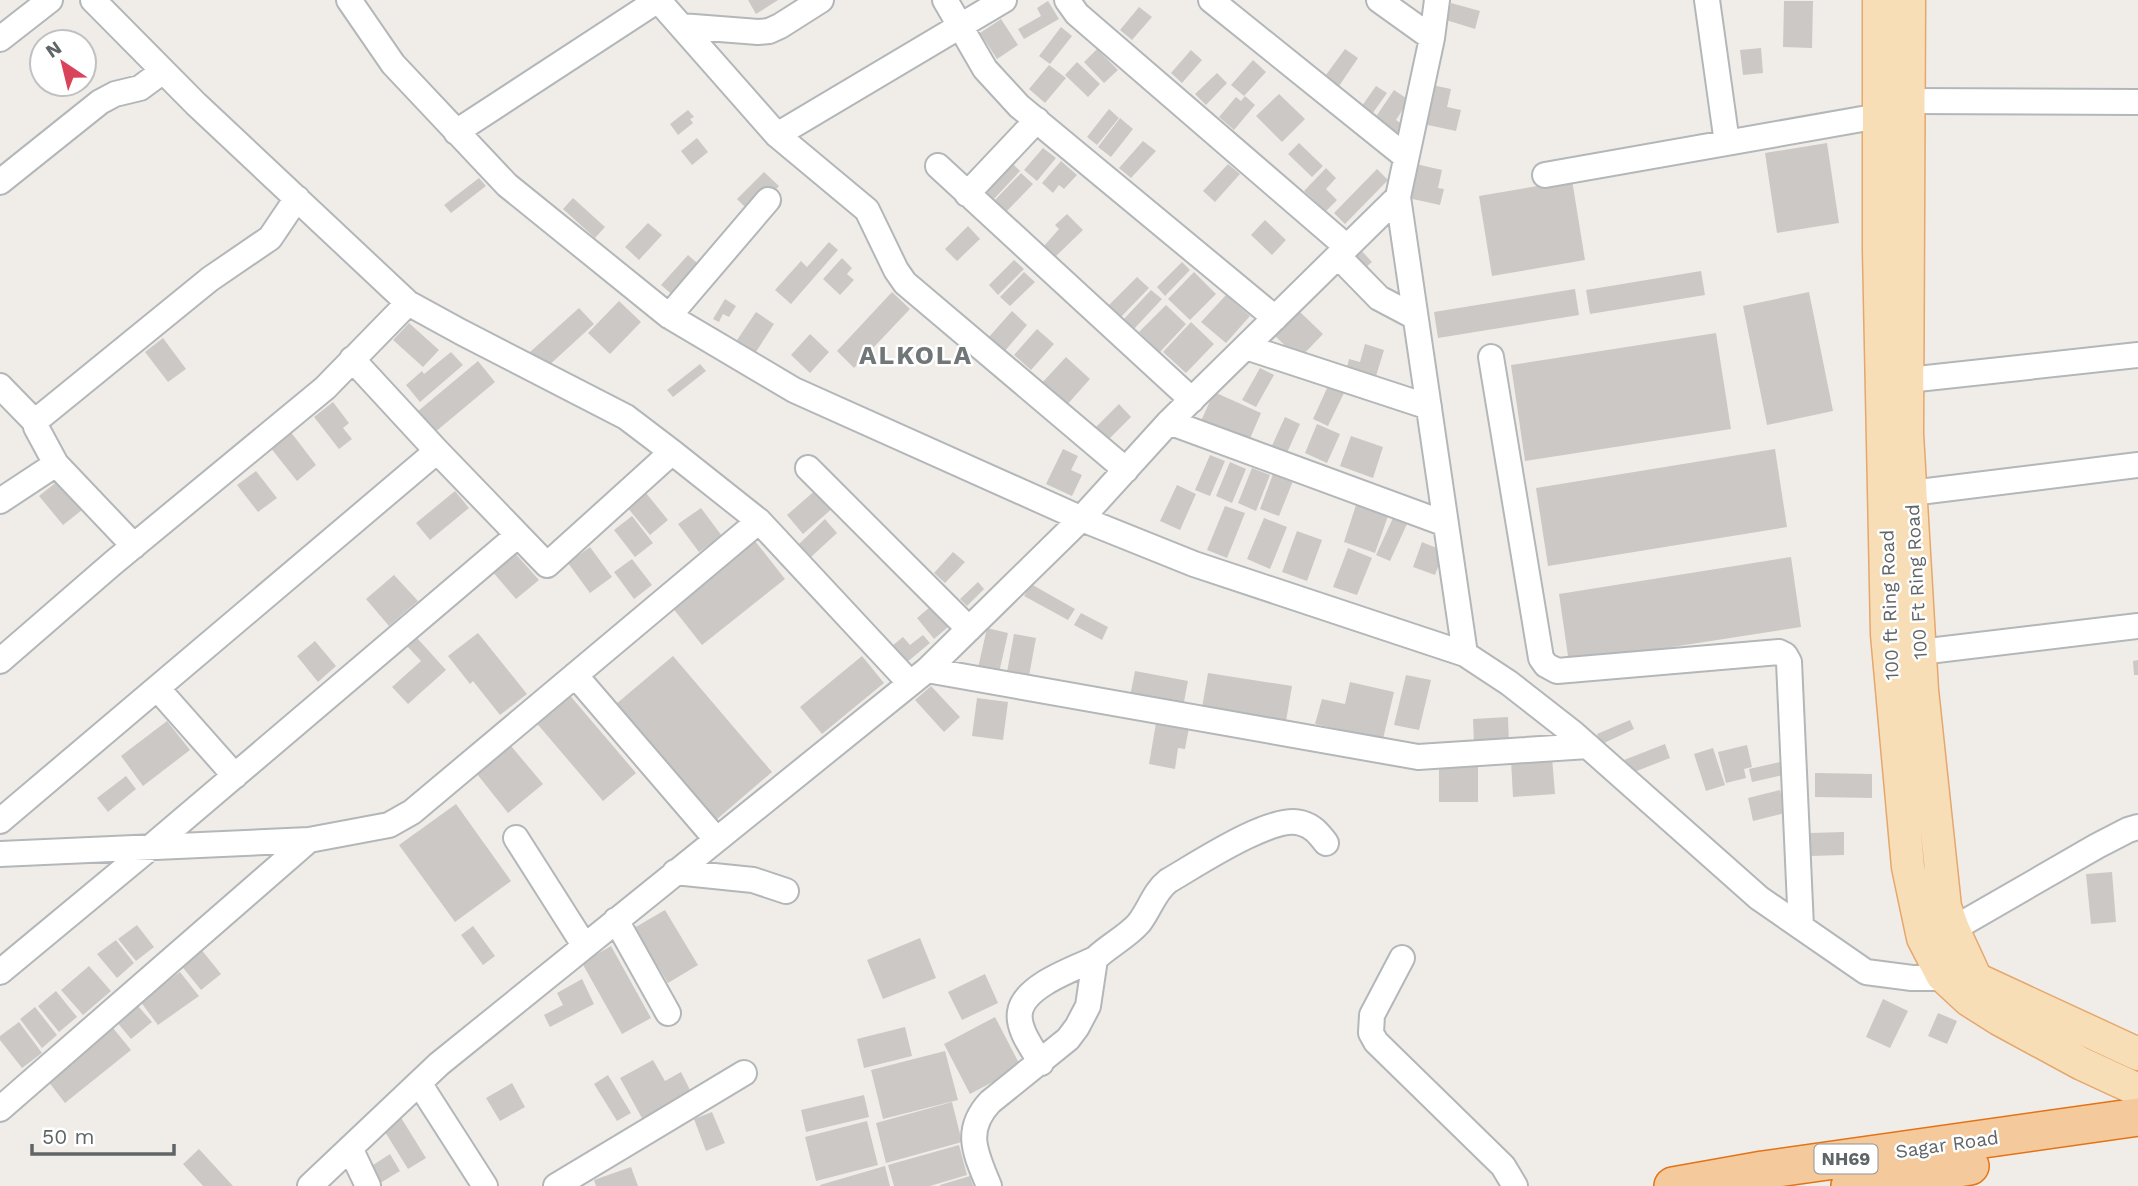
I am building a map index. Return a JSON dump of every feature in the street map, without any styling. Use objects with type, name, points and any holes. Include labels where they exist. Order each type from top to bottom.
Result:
[{"type":"highway","name":"Sagar Road","points":[[1673,1186],[1763,1170],[2138,1117]]},
{"type":"highway","name":"Sagar Road","points":[[1870,1184],[2030,1155],[2138,1140]]},
{"type":"main road","name":"100 ft Ring Road","points":[[1879,0],[1879,250],[1887,634],[1908,867],[1923,938],[1945,977],[1969,999],[2082,1064],[2138,1090]]},
{"type":"main road","name":"100 Ft Ring Road","points":[[1909,0],[1907,434],[1922,690],[1945,906],[1976,979]]},
{"type":"main road","points":[[1976,979],[2138,1054]]},
{"type":"street","points":[[0,39],[50,0]]},
{"type":"street","points":[[93,0],[163,72],[408,303],[626,417],[759,521],[918,676],[1418,757],[1588,747]]},
{"type":"street","points":[[349,0],[393,64],[506,185],[669,316],[794,390],[1082,519],[1194,564],[1465,654],[1509,683],[1588,747],[1759,898],[1866,972],[1912,978],[1976,979]]},
{"type":"street","points":[[456,132],[658,0],[777,135],[867,210],[905,283],[1126,470]]},
{"type":"street","points":[[681,26],[769,31],[821,0]]},
{"type":"street","points":[[945,0],[985,69],[1019,106],[1275,318]]},
{"type":"street","points":[[777,135],[1004,0]]},
{"type":"street","points":[[1067,0],[1077,14],[1342,251],[1379,298],[1415,317]]},
{"type":"street","points":[[1211,0],[1406,157]]},
{"type":"street","points":[[1379,0],[1432,38]]},
{"type":"street","points":[[1437,0],[1432,38],[1398,197],[1465,654]]},
{"type":"street","points":[[1707,0],[1727,143]]},
{"type":"street","points":[[0,182],[100,102],[115,94],[140,88],[163,72]]},
{"type":"street","points":[[1909,101],[2138,102]]},
{"type":"street","points":[[1545,175],[1879,116]]},
{"type":"street","points":[[967,194],[1037,120]]},
{"type":"street","points":[[938,166],[1192,400]]},
{"type":"street","points":[[310,1186],[439,1064],[918,676],[1082,519],[1169,422],[1398,197]]},
{"type":"street","points":[[36,422],[210,279],[262,245],[270,238],[297,198]]},
{"type":"street","points":[[669,316],[768,200]]},
{"type":"street","points":[[0,661],[325,388],[408,303]]},
{"type":"street","points":[[1245,347],[1429,407]]},
{"type":"street","points":[[1908,380],[2138,355]]},
{"type":"street","points":[[1492,357],[1541,658],[1546,665],[1557,671],[1779,652],[1789,662],[1801,927]]},
{"type":"street","points":[[352,359],[547,565],[672,452]]},
{"type":"street","points":[[0,386],[36,422],[57,464],[134,546]]},
{"type":"street","points":[[1169,422],[1446,524]]},
{"type":"street","points":[[0,821],[437,451]]},
{"type":"street","points":[[0,501],[57,464]]},
{"type":"street","points":[[1911,493],[2138,465]]},
{"type":"street","points":[[808,468],[969,629]]},
{"type":"street","points":[[0,854],[309,841],[389,824],[412,812],[759,521]]},
{"type":"street","points":[[0,972],[235,776],[517,534]]},
{"type":"street","points":[[1920,652],[2138,626]]},
{"type":"street","points":[[575,675],[716,839]]},
{"type":"street","points":[[157,688],[235,776]]},
{"type":"street","points":[[1041,1063],[1021,1024],[1019,1014],[1023,1004],[1047,982],[1095,959],[1133,928],[1141,920],[1160,887],[1260,830],[1283,822],[1300,822],[1314,828],[1326,843]]},
{"type":"street","points":[[1953,929],[2097,846],[2138,827]]},
{"type":"street","points":[[516,838],[584,945]]},
{"type":"street","points":[[0,1108],[309,841]]},
{"type":"street","points":[[675,872],[753,880],[786,891]]},
{"type":"street","points":[[615,920],[668,1013]]},
{"type":"street","points":[[1402,958],[1372,1015],[1371,1033],[1376,1042],[1503,1166],[1515,1186]]},
{"type":"street","points":[[989,1186],[975,1144],[974,1128],[979,1114],[1068,1039],[1088,1006],[1095,959]]},
{"type":"street","points":[[555,1186],[744,1073]]},
{"type":"street","points":[[419,1083],[485,1186]]},
{"type":"street","points":[[350,1148],[368,1186]]},
{"type":"building","points":[[748,0],[778,0],[756,14]]},
{"type":"building","points":[[1048,1],[1059,19],[1024,39],[1018,29],[1041,16],[1037,8]]},
{"type":"building","points":[[1784,1],[1813,1],[1812,48],[1783,47]]},
{"type":"building","points":[[1451,3],[1480,11],[1475,29],[1446,20]]},
{"type":"building","points":[[1139,7],[1152,17],[1132,40],[1120,30]]},
{"type":"building","points":[[1001,19],[1018,45],[997,59],[980,33]]},
{"type":"building","points":[[1061,27],[1072,36],[1050,64],[1039,56]]},
{"type":"building","points":[[1761,48],[1763,73],[1743,75],[1740,50]]},
{"type":"building","points":[[1097,49],[1118,70],[1104,83],[1084,62]]},
{"type":"building","points":[[1345,49],[1358,58],[1337,89],[1323,79]]},
{"type":"building","points":[[1191,50],[1202,60],[1182,83],[1171,73]]},
{"type":"building","points":[[1253,60],[1266,72],[1244,96],[1231,85]]},
{"type":"building","points":[[1077,62],[1100,84],[1088,97],[1065,75]]},
{"type":"building","points":[[1049,65],[1066,78],[1045,103],[1029,89]]},
{"type":"building","points":[[1217,73],[1227,83],[1206,105],[1195,94]]},
{"type":"building","points":[[1432,85],[1451,89],[1447,107],[1461,110],[1456,131],[1423,124]]},
{"type":"building","points":[[1376,86],[1387,93],[1370,117],[1359,110]]},
{"type":"building","points":[[1394,90],[1409,100],[1396,120],[1402,124],[1395,136],[1373,121]]},
{"type":"building","points":[[1279,94],[1305,119],[1282,142],[1256,116]]},
{"type":"building","points":[[1245,96],[1255,105],[1234,130],[1219,117],[1236,97],[1241,101]]},
{"type":"building","points":[[1109,109],[1119,118],[1097,145],[1087,137]]},
{"type":"building","points":[[688,110],[694,117],[690,119],[693,123],[678,135],[670,124]]},
{"type":"building","points":[[1120,118],[1133,129],[1111,157],[1098,147]]},
{"type":"building","points":[[697,138],[708,152],[692,165],[681,151]]},
{"type":"building","points":[[1143,141],[1156,151],[1131,178],[1119,168]]},
{"type":"building","points":[[1299,143],[1323,166],[1312,177],[1288,154]]},
{"type":"building","points":[[1827,143],[1839,223],[1777,233],[1765,153]]},
{"type":"building","points":[[1043,148],[1056,158],[1037,181],[1024,170]]},
{"type":"building","points":[[1061,161],[1077,175],[1064,189],[1059,185],[1053,193],[1042,183]]},
{"type":"building","points":[[1011,162],[1020,171],[993,200],[984,191]]},
{"type":"building","points":[[1228,164],[1240,174],[1215,202],[1203,191]]},
{"type":"building","points":[[1416,164],[1442,170],[1438,188],[1444,189],[1440,205],[1408,198]]},
{"type":"building","points":[[1326,168],[1336,178],[1326,189],[1337,200],[1326,211],[1304,191]]},
{"type":"building","points":[[1377,169],[1388,180],[1345,224],[1334,213]]},
{"type":"building","points":[[764,172],[779,186],[752,214],[737,199]]},
{"type":"building","points":[[1021,173],[1033,184],[1006,212],[994,201]]},
{"type":"building","points":[[479,178],[486,186],[451,213],[444,205]]},
{"type":"building","points":[[1572,180],[1585,260],[1492,276],[1479,196]]},
{"type":"building","points":[[573,198],[605,227],[595,238],[563,209]]},
{"type":"building","points":[[1067,214],[1083,230],[1055,257],[1044,246],[1059,229],[1055,225]]},
{"type":"building","points":[[1265,220],[1286,240],[1272,255],[1251,235]]},
{"type":"building","points":[[648,223],[662,235],[639,260],[625,247]]},
{"type":"building","points":[[968,226],[980,239],[957,261],[945,249]]},
{"type":"building","points":[[829,242],[838,250],[791,304],[775,290],[801,261],[807,267]]},
{"type":"building","points":[[1360,249],[1372,262],[1358,274],[1347,261]]},
{"type":"building","points":[[688,255],[703,268],[676,298],[661,285]]},
{"type":"building","points":[[842,258],[852,268],[847,274],[854,280],[840,295],[823,279]]},
{"type":"building","points":[[1014,260],[1024,269],[998,295],[989,285]]},
{"type":"building","points":[[1182,262],[1190,270],[1165,296],[1157,287]]},
{"type":"building","points":[[1701,271],[1705,295],[1590,314],[1586,290]]},
{"type":"building","points":[[1024,272],[1035,282],[1010,306],[1000,297]]},
{"type":"building","points":[[1194,272],[1216,294],[1190,320],[1168,299]]},
{"type":"building","points":[[1137,277],[1149,288],[1119,319],[1107,307]]},
{"type":"building","points":[[1575,289],[1579,315],[1438,338],[1434,312]]},
{"type":"building","points":[[1151,290],[1162,299],[1133,330],[1123,320]]},
{"type":"building","points":[[892,292],[910,309],[854,368],[837,351]]},
{"type":"building","points":[[1809,292],[1833,411],[1767,425],[1743,306]]},
{"type":"building","points":[[1226,295],[1250,316],[1226,343],[1201,322]]},
{"type":"building","points":[[725,299],[736,306],[729,317],[723,314],[719,322],[713,319]]},
{"type":"building","points":[[619,301],[641,322],[610,354],[588,333]]},
{"type":"building","points":[[1166,305],[1186,324],[1160,352],[1139,332]]},
{"type":"building","points":[[579,308],[594,324],[545,369],[530,352]]},
{"type":"building","points":[[1012,311],[1027,325],[1004,352],[988,338]]},
{"type":"building","points":[[1299,311],[1323,334],[1299,359],[1275,336]]},
{"type":"building","points":[[756,312],[774,324],[752,358],[733,346]]},
{"type":"building","points":[[1191,322],[1214,344],[1186,373],[1163,352]]},
{"type":"building","points":[[409,323],[439,350],[423,367],[393,340]]},
{"type":"building","points":[[1037,329],[1054,344],[1031,370],[1014,355]]},
{"type":"building","points":[[1716,333],[1731,429],[1525,461],[1511,365]]},
{"type":"building","points":[[810,334],[829,352],[810,373],[791,355]]},
{"type":"building","points":[[163,338],[186,369],[168,382],[145,352]]},
{"type":"building","points":[[1365,344],[1384,350],[1376,376],[1347,367],[1349,359],[1360,362]]},
{"type":"building","points":[[451,352],[463,365],[420,402],[406,385]]},
{"type":"building","points":[[1066,357],[1090,379],[1065,407],[1040,385]]},
{"type":"building","points":[[478,361],[495,382],[434,433],[417,412]]},
{"type":"building","points":[[700,364],[706,371],[673,397],[667,390]]},
{"type":"building","points":[[1260,368],[1274,375],[1256,407],[1242,400]]},
{"type":"building","points":[[1328,386],[1344,393],[1328,426],[1313,419]]},
{"type":"building","points":[[1214,392],[1261,413],[1248,443],[1201,421]]},
{"type":"building","points":[[333,402],[349,423],[343,428],[352,439],[339,449],[314,417]]},
{"type":"building","points":[[1119,404],[1131,417],[1106,442],[1094,429]]},
{"type":"building","points":[[1285,417],[1300,424],[1285,457],[1270,450]]},
{"type":"building","points":[[1317,424],[1340,434],[1327,463],[1305,453]]},
{"type":"building","points":[[290,431],[316,465],[297,481],[270,447]]},
{"type":"building","points":[[1351,436],[1383,447],[1373,478],[1340,466]]},
{"type":"building","points":[[1063,449],[1078,456],[1071,470],[1082,475],[1072,496],[1046,484]]},
{"type":"building","points":[[1775,449],[1787,527],[1548,566],[1536,488]]},
{"type":"building","points":[[1210,455],[1225,461],[1210,496],[1195,490]]},
{"type":"building","points":[[1230,462],[1246,469],[1232,503],[1216,496]]},
{"type":"building","points":[[1252,468],[1270,475],[1256,511],[1238,503]]},
{"type":"building","points":[[256,471],[277,498],[258,512],[237,485]]},
{"type":"building","points":[[1273,474],[1293,481],[1279,516],[1260,509]]},
{"type":"building","points":[[59,480],[82,510],[63,525],[39,496]]},
{"type":"building","points":[[1177,485],[1196,494],[1180,530],[1160,521]]},
{"type":"building","points":[[818,488],[834,507],[803,534],[787,515]]},
{"type":"building","points":[[455,491],[469,508],[430,540],[416,523]]},
{"type":"building","points":[[646,493],[668,520],[650,535],[627,507]]},
{"type":"building","points":[[1356,505],[1388,516],[1375,553],[1344,542]]},
{"type":"building","points":[[1225,506],[1245,513],[1227,558],[1207,550]]},
{"type":"building","points":[[701,508],[722,536],[699,552],[678,524]]},
{"type":"building","points":[[632,516],[653,543],[635,557],[614,530]]},
{"type":"building","points":[[1264,518],[1287,527],[1270,569],[1247,559]]},
{"type":"building","points":[[1393,518],[1407,524],[1390,561],[1376,555]]},
{"type":"building","points":[[825,519],[837,533],[811,557],[799,544]]},
{"type":"building","points":[[1297,531],[1322,540],[1307,581],[1282,572]]},
{"type":"building","points":[[755,541],[785,579],[702,645],[672,607]]},
{"type":"building","points":[[1422,542],[1444,551],[1435,575],[1413,567]]},
{"type":"building","points":[[590,547],[612,577],[590,593],[568,563]]},
{"type":"building","points":[[1348,548],[1372,558],[1357,595],[1333,587]]},
{"type":"building","points":[[513,551],[539,580],[516,599],[491,570]]},
{"type":"building","points":[[953,552],[965,562],[945,583],[934,573]]},
{"type":"building","points":[[1791,557],[1801,627],[1569,663],[1559,594]]},
{"type":"building","points":[[632,559],[652,585],[634,599],[614,572]]},
{"type":"building","points":[[394,575],[418,601],[389,626],[366,599]]},
{"type":"building","points":[[978,582],[984,589],[967,606],[960,599]]},
{"type":"building","points":[[1031,584],[1075,609],[1068,620],[1024,596]]},
{"type":"building","points":[[936,602],[954,622],[934,639],[917,618]]},
{"type":"building","points":[[1081,613],[1108,627],[1102,640],[1074,625]]},
{"type":"building","points":[[987,628],[1008,633],[999,673],[978,668]]},
{"type":"building","points":[[478,633],[527,694],[500,715],[473,681],[470,684],[448,656]]},
{"type":"building","points":[[1014,634],[1036,638],[1029,676],[1007,672]]},
{"type":"building","points":[[923,635],[930,643],[906,663],[892,646],[903,637],[910,645]]},
{"type":"building","points":[[417,638],[446,670],[408,704],[392,687],[421,661],[407,646]]},
{"type":"building","points":[[315,641],[336,666],[318,682],[297,656]]},
{"type":"building","points":[[673,656],[772,772],[716,820],[616,704]]},
{"type":"building","points":[[862,656],[884,683],[822,734],[800,707]]},
{"type":"building","points":[[2138,660],[2138,675],[2134,675],[2133,661]]},
{"type":"building","points":[[1135,671],[1188,681],[1183,707],[1130,696]]},
{"type":"building","points":[[1208,673],[1292,686],[1286,721],[1202,708]]},
{"type":"building","points":[[1406,675],[1431,680],[1419,730],[1394,725]]},
{"type":"building","points":[[1350,682],[1394,692],[1383,739],[1315,724],[1322,699],[1345,704]]},
{"type":"building","points":[[931,686],[960,717],[944,732],[915,700]]},
{"type":"building","points":[[567,692],[636,773],[603,801],[534,720]]},
{"type":"building","points":[[977,698],[1008,702],[1003,740],[972,736]]},
{"type":"building","points":[[1508,717],[1509,743],[1474,744],[1473,719]]},
{"type":"building","points":[[1630,720],[1634,729],[1602,744],[1597,734]]},
{"type":"building","points":[[167,721],[190,750],[143,786],[121,756]]},
{"type":"building","points":[[1156,723],[1189,728],[1185,749],[1178,748],[1175,769],[1149,764]]},
{"type":"building","points":[[1665,744],[1670,758],[1629,774],[1624,760]]},
{"type":"building","points":[[1747,745],[1752,767],[1744,769],[1746,778],[1726,783],[1718,752]]},
{"type":"building","points":[[511,746],[543,784],[508,813],[477,774]]},
{"type":"building","points":[[1713,748],[1725,785],[1706,791],[1694,754]]},
{"type":"building","points":[[1552,757],[1555,794],[1513,797],[1511,760]]},
{"type":"building","points":[[1780,762],[1783,775],[1752,782],[1749,769]]},
{"type":"building","points":[[1439,764],[1478,764],[1478,802],[1439,802]]},
{"type":"building","points":[[1815,773],[1872,774],[1872,798],[1815,797]]},
{"type":"building","points":[[126,776],[136,789],[108,812],[97,798]]},
{"type":"building","points":[[1780,790],[1785,813],[1753,821],[1748,798]]},
{"type":"building","points":[[456,804],[511,881],[455,922],[399,845]]},
{"type":"building","points":[[1844,832],[1844,855],[1810,856],[1810,833]]},
{"type":"building","points":[[2112,872],[2116,922],[2091,924],[2086,874]]},
{"type":"building","points":[[665,910],[698,965],[668,983],[634,928]]},
{"type":"building","points":[[137,925],[154,947],[136,961],[118,939]]},
{"type":"building","points":[[473,926],[495,956],[483,965],[461,935]]},
{"type":"building","points":[[920,938],[936,978],[883,999],[867,960]]},
{"type":"building","points":[[116,940],[134,963],[117,978],[97,954]]},
{"type":"building","points":[[611,946],[651,1018],[622,1034],[582,963]]},
{"type":"building","points":[[200,948],[221,974],[201,990],[180,964]]},
{"type":"building","points":[[89,966],[111,991],[83,1015],[61,990]]},
{"type":"building","points":[[180,972],[199,996],[158,1025],[140,1001]]},
{"type":"building","points":[[985,974],[998,1003],[962,1020],[948,992]]},
{"type":"building","points":[[582,979],[594,1004],[550,1027],[544,1015],[563,1005],[557,993]]},
{"type":"building","points":[[56,991],[77,1017],[59,1032],[38,1006]]},
{"type":"building","points":[[131,998],[152,1022],[131,1039],[111,1015]]},
{"type":"building","points":[[1883,999],[1908,1011],[1890,1048],[1866,1037]]},
{"type":"building","points":[[35,1007],[57,1035],[42,1048],[20,1019]]},
{"type":"building","points":[[1938,1013],[1957,1021],[1947,1044],[1928,1036]]},
{"type":"building","points":[[995,1017],[1021,1067],[970,1094],[944,1044]]},
{"type":"building","points":[[19,1022],[42,1053],[22,1068],[0,1040],[0,1036]]},
{"type":"building","points":[[905,1027],[912,1056],[864,1068],[857,1039]]},
{"type":"building","points":[[113,1028],[131,1050],[65,1103],[48,1081]]},
{"type":"building","points":[[945,1051],[958,1100],[883,1119],[871,1070]]},
{"type":"building","points":[[653,1060],[665,1081],[681,1072],[692,1094],[643,1120],[620,1078]]},
{"type":"building","points":[[608,1075],[631,1113],[617,1121],[594,1084]]},
{"type":"building","points":[[512,1083],[525,1107],[500,1121],[486,1098]]},
{"type":"building","points":[[864,1095],[869,1117],[806,1132],[801,1110]]},
{"type":"building","points":[[952,1102],[962,1142],[886,1163],[876,1123]]},
{"type":"building","points":[[712,1112],[725,1143],[706,1151],[694,1119]]},
{"type":"building","points":[[400,1116],[426,1158],[408,1169],[382,1127]]},
{"type":"building","points":[[867,1121],[878,1165],[816,1181],[805,1137]]},
{"type":"building","points":[[959,1145],[967,1175],[930,1186],[894,1186],[888,1165]]},
{"type":"building","points":[[199,1149],[233,1186],[203,1186],[183,1164]]},
{"type":"building","points":[[390,1154],[400,1171],[377,1185],[367,1169]]},
{"type":"building","points":[[885,1166],[890,1186],[820,1186],[820,1185]]},
{"type":"building","points":[[631,1167],[638,1186],[596,1186],[594,1180]]},
{"type":"building","points":[[970,1176],[973,1186],[940,1186],[940,1185]]},
{"type":"district","name":"ALKOLA","points":[[916,355]]}]
